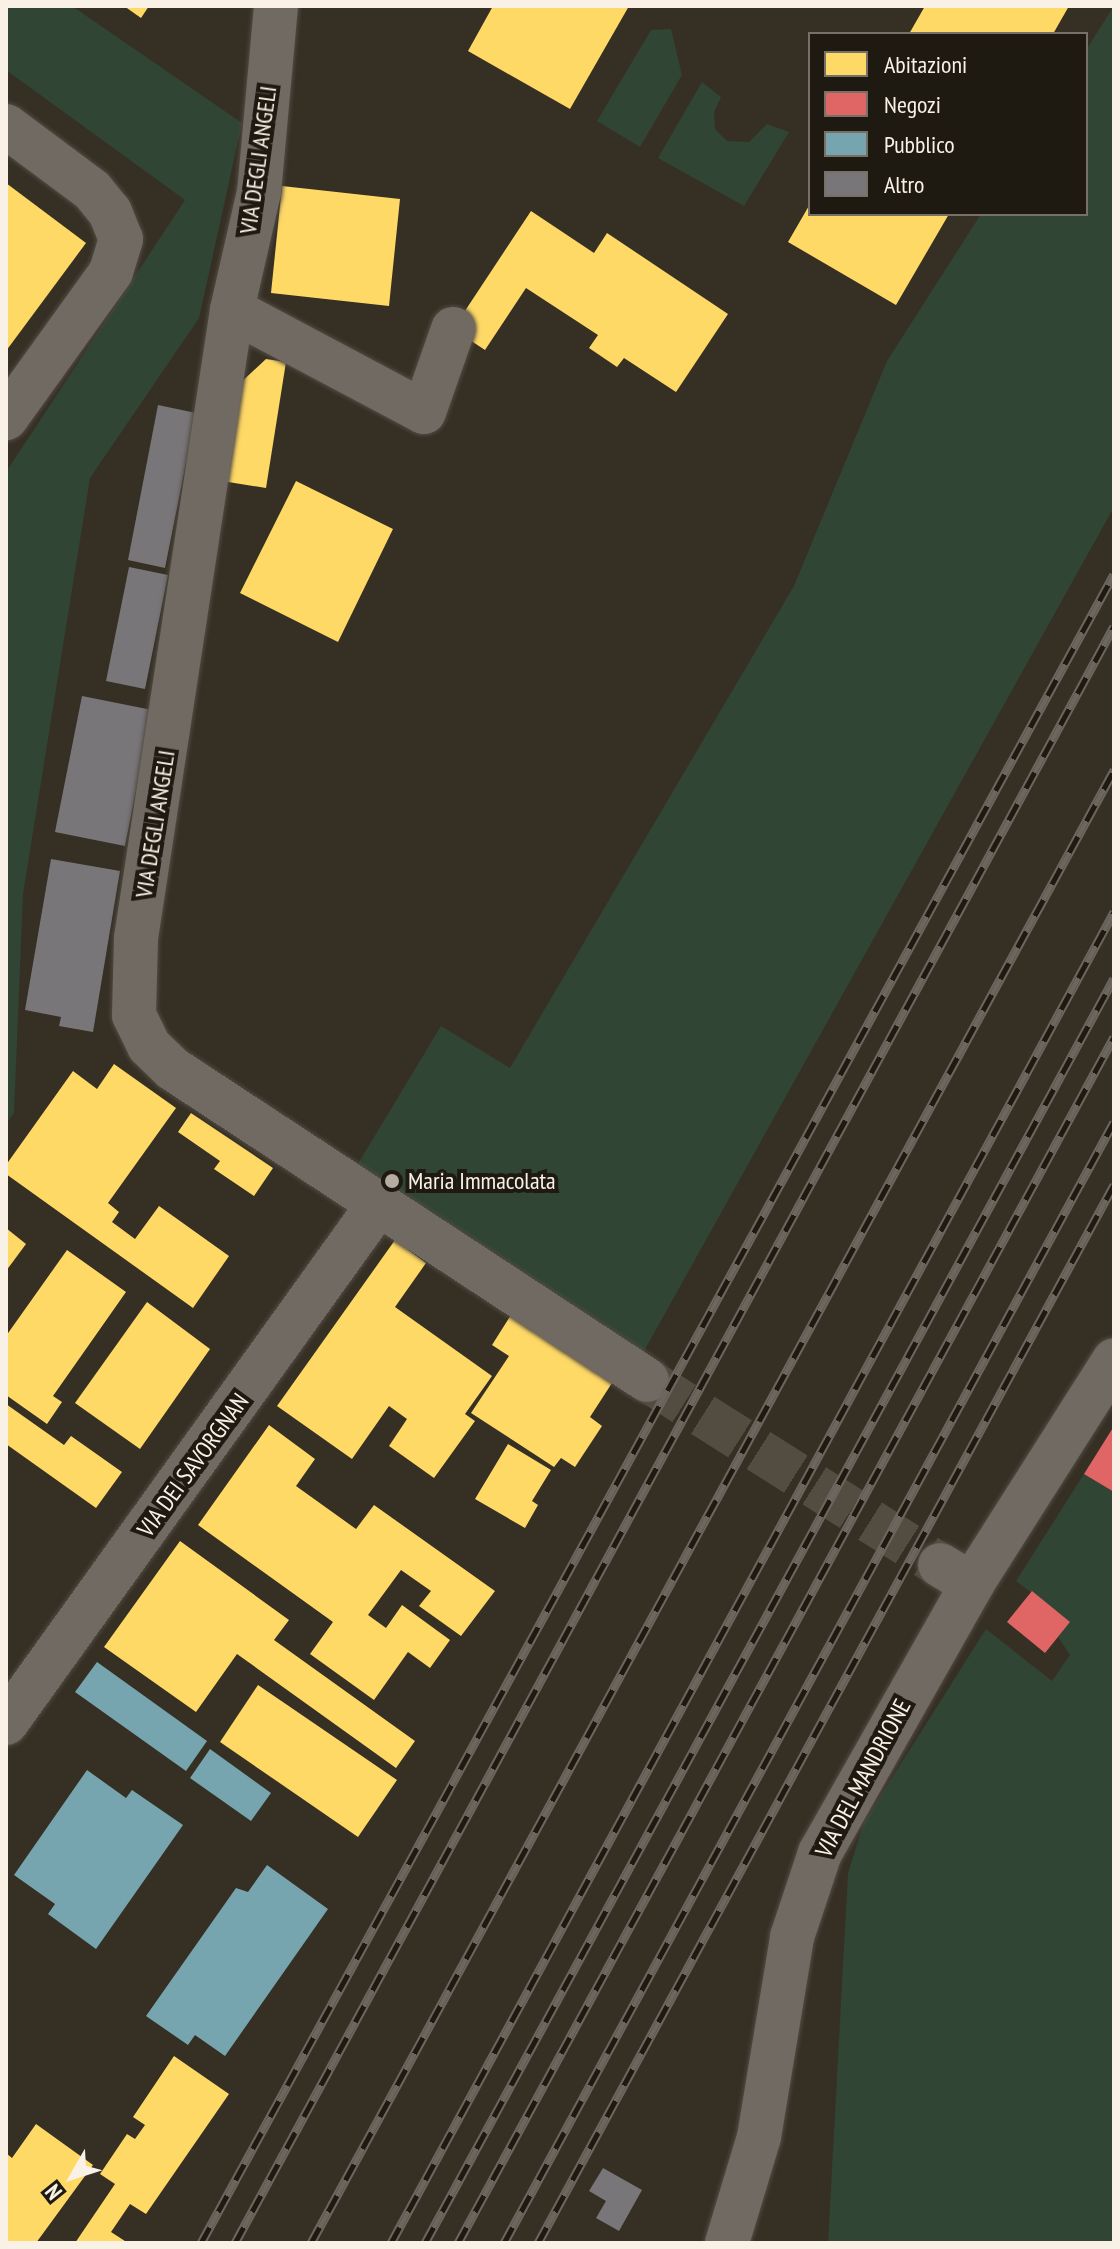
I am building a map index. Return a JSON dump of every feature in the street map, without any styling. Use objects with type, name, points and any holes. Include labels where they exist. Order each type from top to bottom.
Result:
[{"type":"street","name":"VIA DEGLI ANGELI","points":[[276,6],[259,192],[232,310],[136,938],[132,1006],[143,1036],[164,1062],[647,1380]]},
{"type":"street","points":[[6,126],[92,190],[118,229],[120,251],[111,272],[6,418]]},
{"type":"street","points":[[232,310],[424,412],[453,329]]},
{"type":"street","name":"VIA DEI SAVORGNAN","points":[[6,1723],[378,1205]]},
{"type":"street","name":"VIA DEL MANDRIONE","points":[[727,2243],[759,2137],[792,1937],[820,1853],[956,1574],[1114,1360]]},
{"type":"green space","points":[[6,6],[72,6],[242,123],[199,318],[90,478],[23,894],[14,1113],[6,1124],[6,472],[185,200],[6,70]]},
{"type":"green space","points":[[1114,6],[1114,507],[643,1353],[356,1167],[441,1026],[510,1068],[794,586],[887,361],[980,216],[1088,216],[1088,47]]},
{"type":"green space","points":[[671,29],[682,75],[640,147],[597,121],[651,30]]},
{"type":"green space","points":[[702,82],[721,97],[714,112],[715,129],[727,141],[749,142],[767,124],[789,132],[744,206],[658,158]]},
{"type":"green space","points":[[1084,1474],[1114,1492],[1114,2243],[828,2243],[848,1873],[864,1822],[986,1629],[1052,1681],[1070,1655],[1058,1637],[1070,1622],[1016,1581]]},
{"type":"building: Abitazioni","points":[[124,6],[149,6],[141,18]]},
{"type":"building: Abitazioni","points":[[493,6],[629,6],[570,109],[468,51]]},
{"type":"building: Abitazioni","points":[[925,6],[1069,6],[1054,32],[910,32]]},
{"type":"building: Abitazioni","points":[[6,183],[86,243],[6,351]]},
{"type":"building: Abitazioni","points":[[282,186],[400,199],[389,306],[271,293]]},
{"type":"building: Abitazioni","points":[[808,207],[808,216],[948,216],[896,305],[788,242]]},
{"type":"building: Abitazioni","points":[[531,211],[594,253],[607,233],[728,314],[676,392],[624,358],[617,367],[589,348],[598,335],[526,288],[485,350],[453,329]]},
{"type":"building: Abitazioni","points":[[266,359],[286,362],[266,488],[222,481],[237,386]]},
{"type":"building: Abitazioni","points":[[296,481],[393,529],[338,642],[240,593]]},
{"type":"building: Abitazioni","points":[[114,1064],[176,1108],[108,1203],[119,1212],[112,1222],[135,1239],[159,1206],[229,1256],[193,1308],[6,1174],[6,1165],[73,1071],[97,1089]]},
{"type":"building: Abitazioni","points":[[191,1113],[273,1168],[254,1196],[214,1169],[220,1161],[178,1132]]},
{"type":"building: Abitazioni","points":[[6,1228],[26,1244],[6,1271]]},
{"type":"building: Abitazioni","points":[[395,1240],[426,1263],[395,1307],[492,1376],[465,1414],[475,1421],[434,1478],[389,1446],[407,1419],[389,1406],[352,1459],[277,1406]]},
{"type":"building: Abitazioni","points":[[67,1250],[126,1292],[53,1396],[62,1402],[47,1424],[6,1395],[6,1336]]},
{"type":"building: Abitazioni","points":[[147,1302],[210,1349],[140,1449],[75,1403]]},
{"type":"building: Abitazioni","points":[[511,1315],[612,1383],[590,1417],[602,1426],[575,1467],[561,1458],[554,1467],[471,1413],[509,1356],[492,1345]]},
{"type":"building: Abitazioni","points":[[6,1404],[64,1445],[71,1436],[122,1472],[96,1508],[6,1444]]},
{"type":"building: Abitazioni","points":[[269,1425],[315,1459],[296,1486],[356,1529],[374,1505],[495,1591],[461,1636],[419,1606],[431,1591],[401,1570],[368,1615],[386,1628],[402,1605],[450,1640],[430,1668],[408,1652],[374,1700],[310,1654],[333,1622],[198,1525]]},
{"type":"building: Abitazioni","points":[[508,1444],[551,1470],[532,1501],[538,1505],[525,1528],[475,1499]]},
{"type":"building: Abitazioni","points":[[180,1541],[289,1620],[274,1640],[415,1741],[396,1768],[237,1654],[196,1712],[104,1647]]},
{"type":"building: Abitazioni","points":[[258,1685],[397,1780],[358,1837],[220,1742]]},
{"type":"building: Abitazioni","points":[[174,2056],[229,2094],[146,2214],[130,2204],[111,2232],[128,2243],[75,2243],[115,2184],[100,2174],[127,2134],[135,2139],[145,2125],[133,2117]]},
{"type":"building: Abitazioni","points":[[36,2124],[93,2165],[36,2243],[6,2243],[6,2153],[12,2158]]},
{"type":"building: Negozi","points":[[1114,1426],[1114,1492],[1084,1474]]},
{"type":"building: Negozi","points":[[1032,1591],[1070,1622],[1045,1653],[1007,1622]]},
{"type":"building: Pubblico","points":[[97,1662],[207,1741],[186,1771],[75,1692]]},
{"type":"building: Pubblico","points":[[210,1749],[271,1793],[251,1821],[190,1778]]},
{"type":"building: Pubblico","points":[[87,1770],[126,1798],[132,1790],[183,1825],[96,1949],[48,1914],[55,1904],[14,1875]]},
{"type":"building: Pubblico","points":[[267,1865],[328,1909],[225,2056],[195,2035],[188,2045],[146,2016],[236,1888],[248,1892]]},
{"type":"building: Altro","points":[[158,405],[196,413],[165,568],[128,560]]},
{"type":"building: Altro","points":[[129,567],[168,575],[145,689],[106,681]]},
{"type":"building: Altro","points":[[82,696],[152,710],[125,846],[55,832]]},
{"type":"building: Altro","points":[[51,859],[120,871],[93,1032],[59,1026],[61,1017],[25,1010]]},
{"type":"building: Altro","points":[[603,2168],[642,2190],[619,2231],[596,2218],[606,2201],[589,2191]]},
{"type":"tunnel","points":[[647,1380],[940,1565]]},
{"type":"railway","points":[[201,2243],[1114,574]]},
{"type":"railway","points":[[235,2243],[1114,626]]},
{"type":"railway","points":[[311,2243],[1114,770]]},
{"type":"railway","points":[[391,2243],[1114,912]]},
{"type":"railway","points":[[425,2243],[1114,978]]},
{"type":"railway","points":[[458,2243],[1114,1037]]},
{"type":"railway","points":[[504,2243],[1114,1122]]},
{"type":"railway","points":[[538,2243],[1114,1185]]},
{"type":"place","name":"Maria Immacolata","points":[[392,1181]]}]
